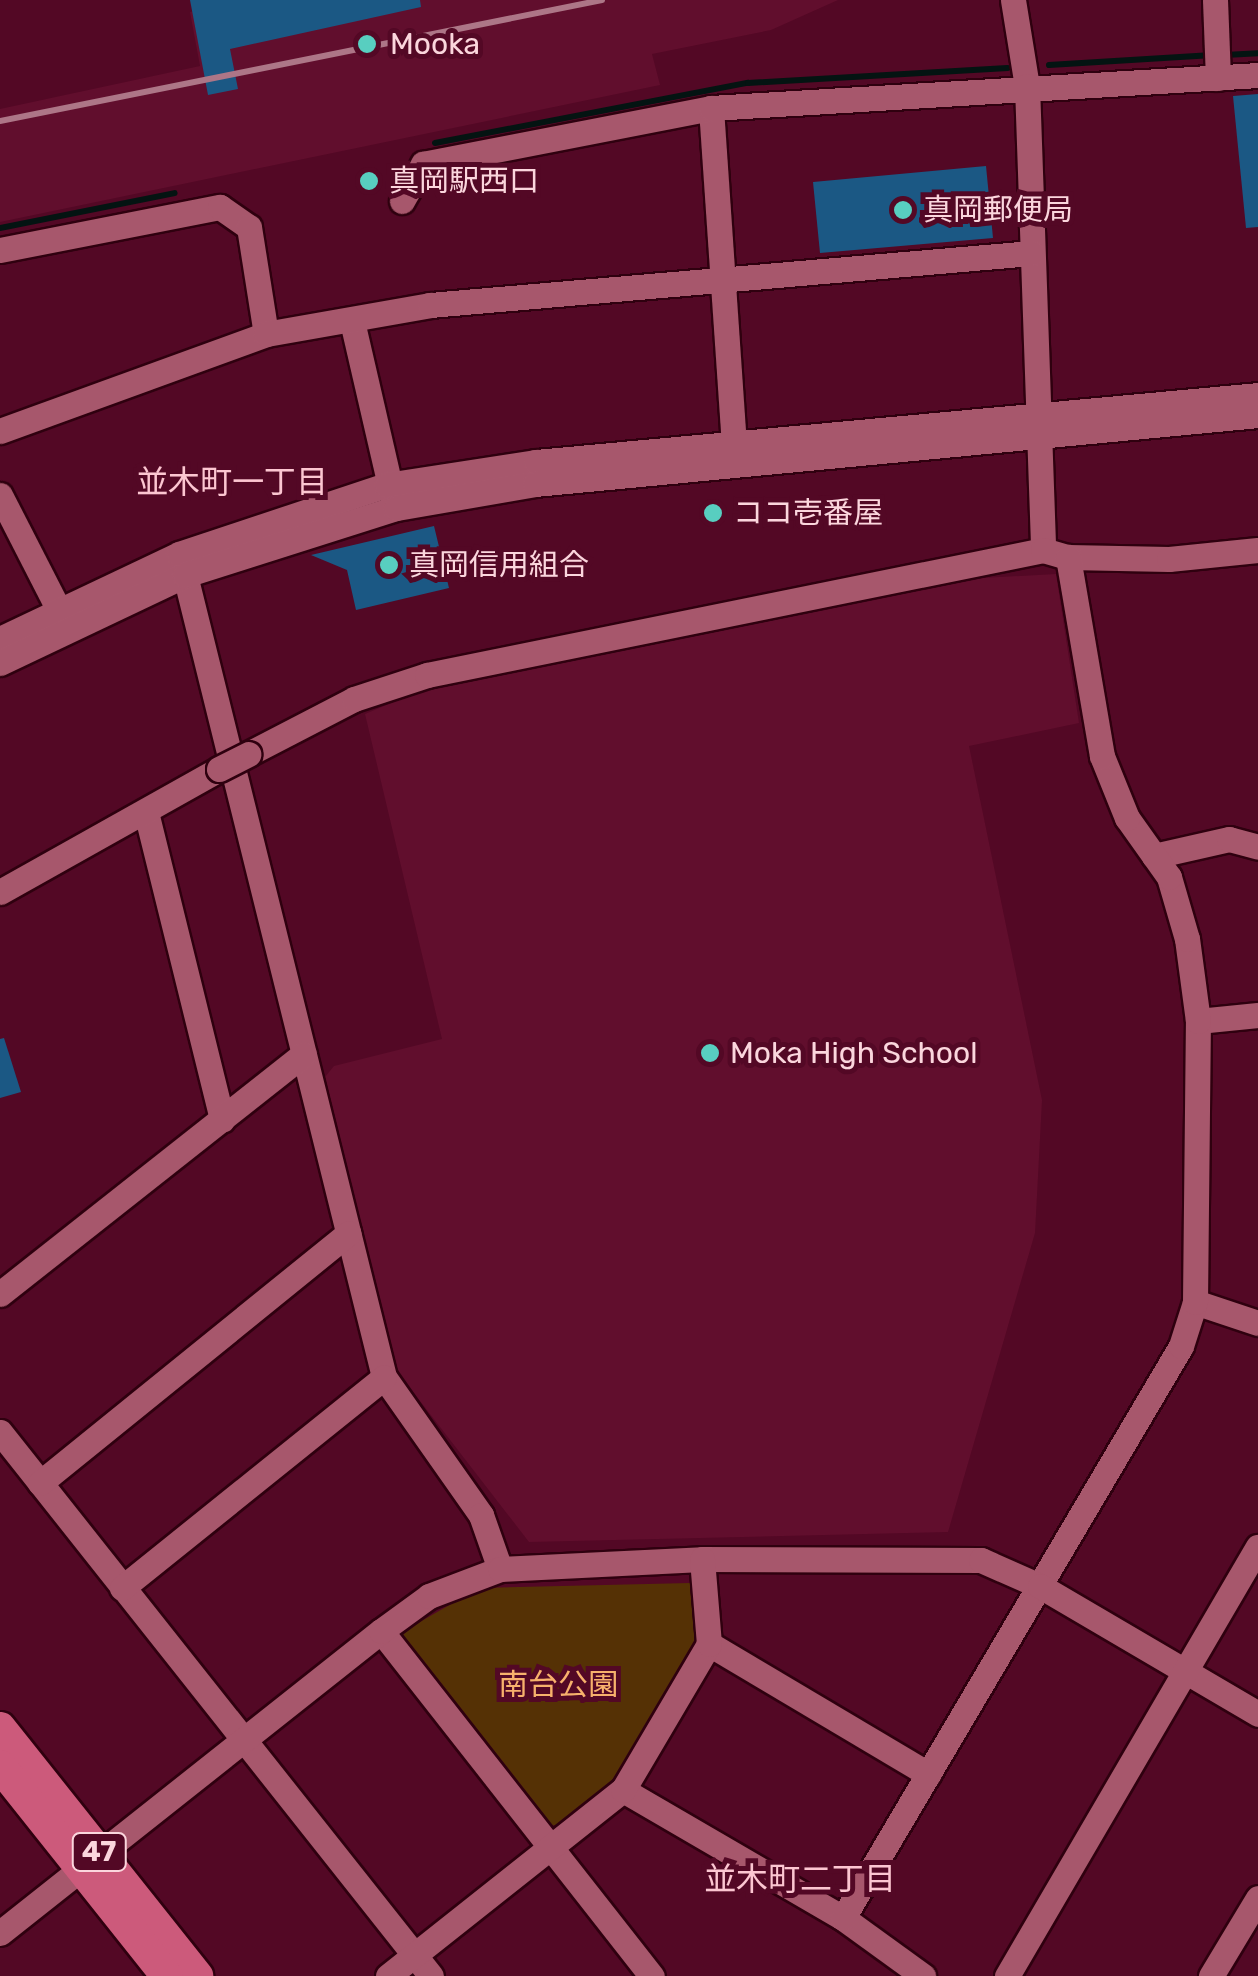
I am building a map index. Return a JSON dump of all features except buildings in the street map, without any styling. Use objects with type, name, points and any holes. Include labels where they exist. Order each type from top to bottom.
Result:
[{"type":"main road","name":"47","points":[[0,1728],[167,1976]]},
{"type":"main road","name":"47","points":[[0,1766],[197,1976]]},
{"type":"street","points":[[1013,0],[1027,86],[1043,550]]},
{"type":"street","points":[[1215,0],[1218,63]]},
{"type":"street","points":[[402,201],[423,164],[711,108],[1027,86],[1218,63],[1258,76]]},
{"type":"street","points":[[711,108],[734,445]]},
{"type":"street","points":[[0,250],[220,206],[249,227],[266,334]]},
{"type":"street","points":[[0,431],[266,334],[430,305],[723,276],[1032,253]]},
{"type":"street","points":[[352,321],[392,497]]},
{"type":"street","points":[[392,497],[1040,427],[1258,396]]},
{"type":"street","points":[[0,638],[64,618],[182,564],[392,497],[536,462],[734,445],[1258,416]]},
{"type":"street","points":[[0,495],[64,618]]},
{"type":"street","points":[[0,892],[354,698],[427,675],[1043,550],[1068,557],[1169,559],[1258,550]]},
{"type":"street","points":[[843,1918],[1181,1346],[1195,1302],[1198,1022],[1188,938],[1169,877],[1128,818],[1102,756],[1068,557]]},
{"type":"street","points":[[182,564],[384,1377],[481,1515],[500,1569]]},
{"type":"street","points":[[0,663],[64,618]]},
{"type":"street","points":[[146,812],[222,1120]]},
{"type":"street","points":[[1154,856],[1229,839],[1258,846]]},
{"type":"street","points":[[1198,1022],[1258,1015]]},
{"type":"street","points":[[0,1294],[304,1054]]},
{"type":"street","points":[[40,1483],[349,1233]]},
{"type":"street","points":[[1195,1302],[1258,1323]]},
{"type":"street","points":[[122,1588],[384,1377]]},
{"type":"street","points":[[0,1432],[431,1976]]},
{"type":"street","points":[[1008,1976],[1258,1547]]},
{"type":"street","points":[[0,1933],[429,1596],[500,1569],[702,1560],[953,1557],[1000,1566],[1040,1586],[1258,1714]]},
{"type":"street","points":[[388,1976],[623,1790],[709,1644],[702,1560]]},
{"type":"street","points":[[381,1631],[652,1976]]},
{"type":"street","points":[[709,1644],[928,1774]]},
{"type":"street","points":[[623,1790],[843,1918],[923,1976]]},
{"type":"street","points":[[1211,1976],[1258,1898]]},
{"type":"shaded area","points":[[247,0],[838,0],[771,30],[652,54],[660,85],[0,222],[0,109],[200,66],[190,12]]},
{"type":"shaded area","name":"Moka High School","points":[[1056,574],[1079,723],[969,746],[1042,1100],[1035,1233],[948,1532],[529,1542],[396,1370],[325,1077],[334,1066],[442,1039],[365,714],[429,687],[982,578]]},
{"type":"green space","name":"南台公園","points":[[690,1583],[698,1593],[699,1640],[616,1785],[559,1827],[540,1821],[401,1646],[404,1631],[479,1588]]},
{"type":"waterway","points":[[1225,55],[1258,53]]},
{"type":"waterway","points":[[1049,65],[1213,55]]},
{"type":"waterway","points":[[435,143],[748,83],[1008,68]]},
{"type":"waterway","points":[[0,228],[175,193]]},
{"type":"railway","points":[[0,121],[602,0]]},
{"type":"place","name":"Mooka","points":[[367,44]]},
{"type":"place","name":"真岡駅西口","points":[[369,181]]},
{"type":"place","name":"真岡郵便局","points":[[903,210]]},
{"type":"place","name":"ココ壱番屋","points":[[713,513]]},
{"type":"place","name":"真岡信用組合","points":[[389,565]]},
{"type":"place","name":"Moka High School","points":[[710,1053]]},
{"type":"district","name":"並木町一丁目","points":[[232,482]]},
{"type":"district","name":"並木町二丁目","points":[[800,1879]]}]
